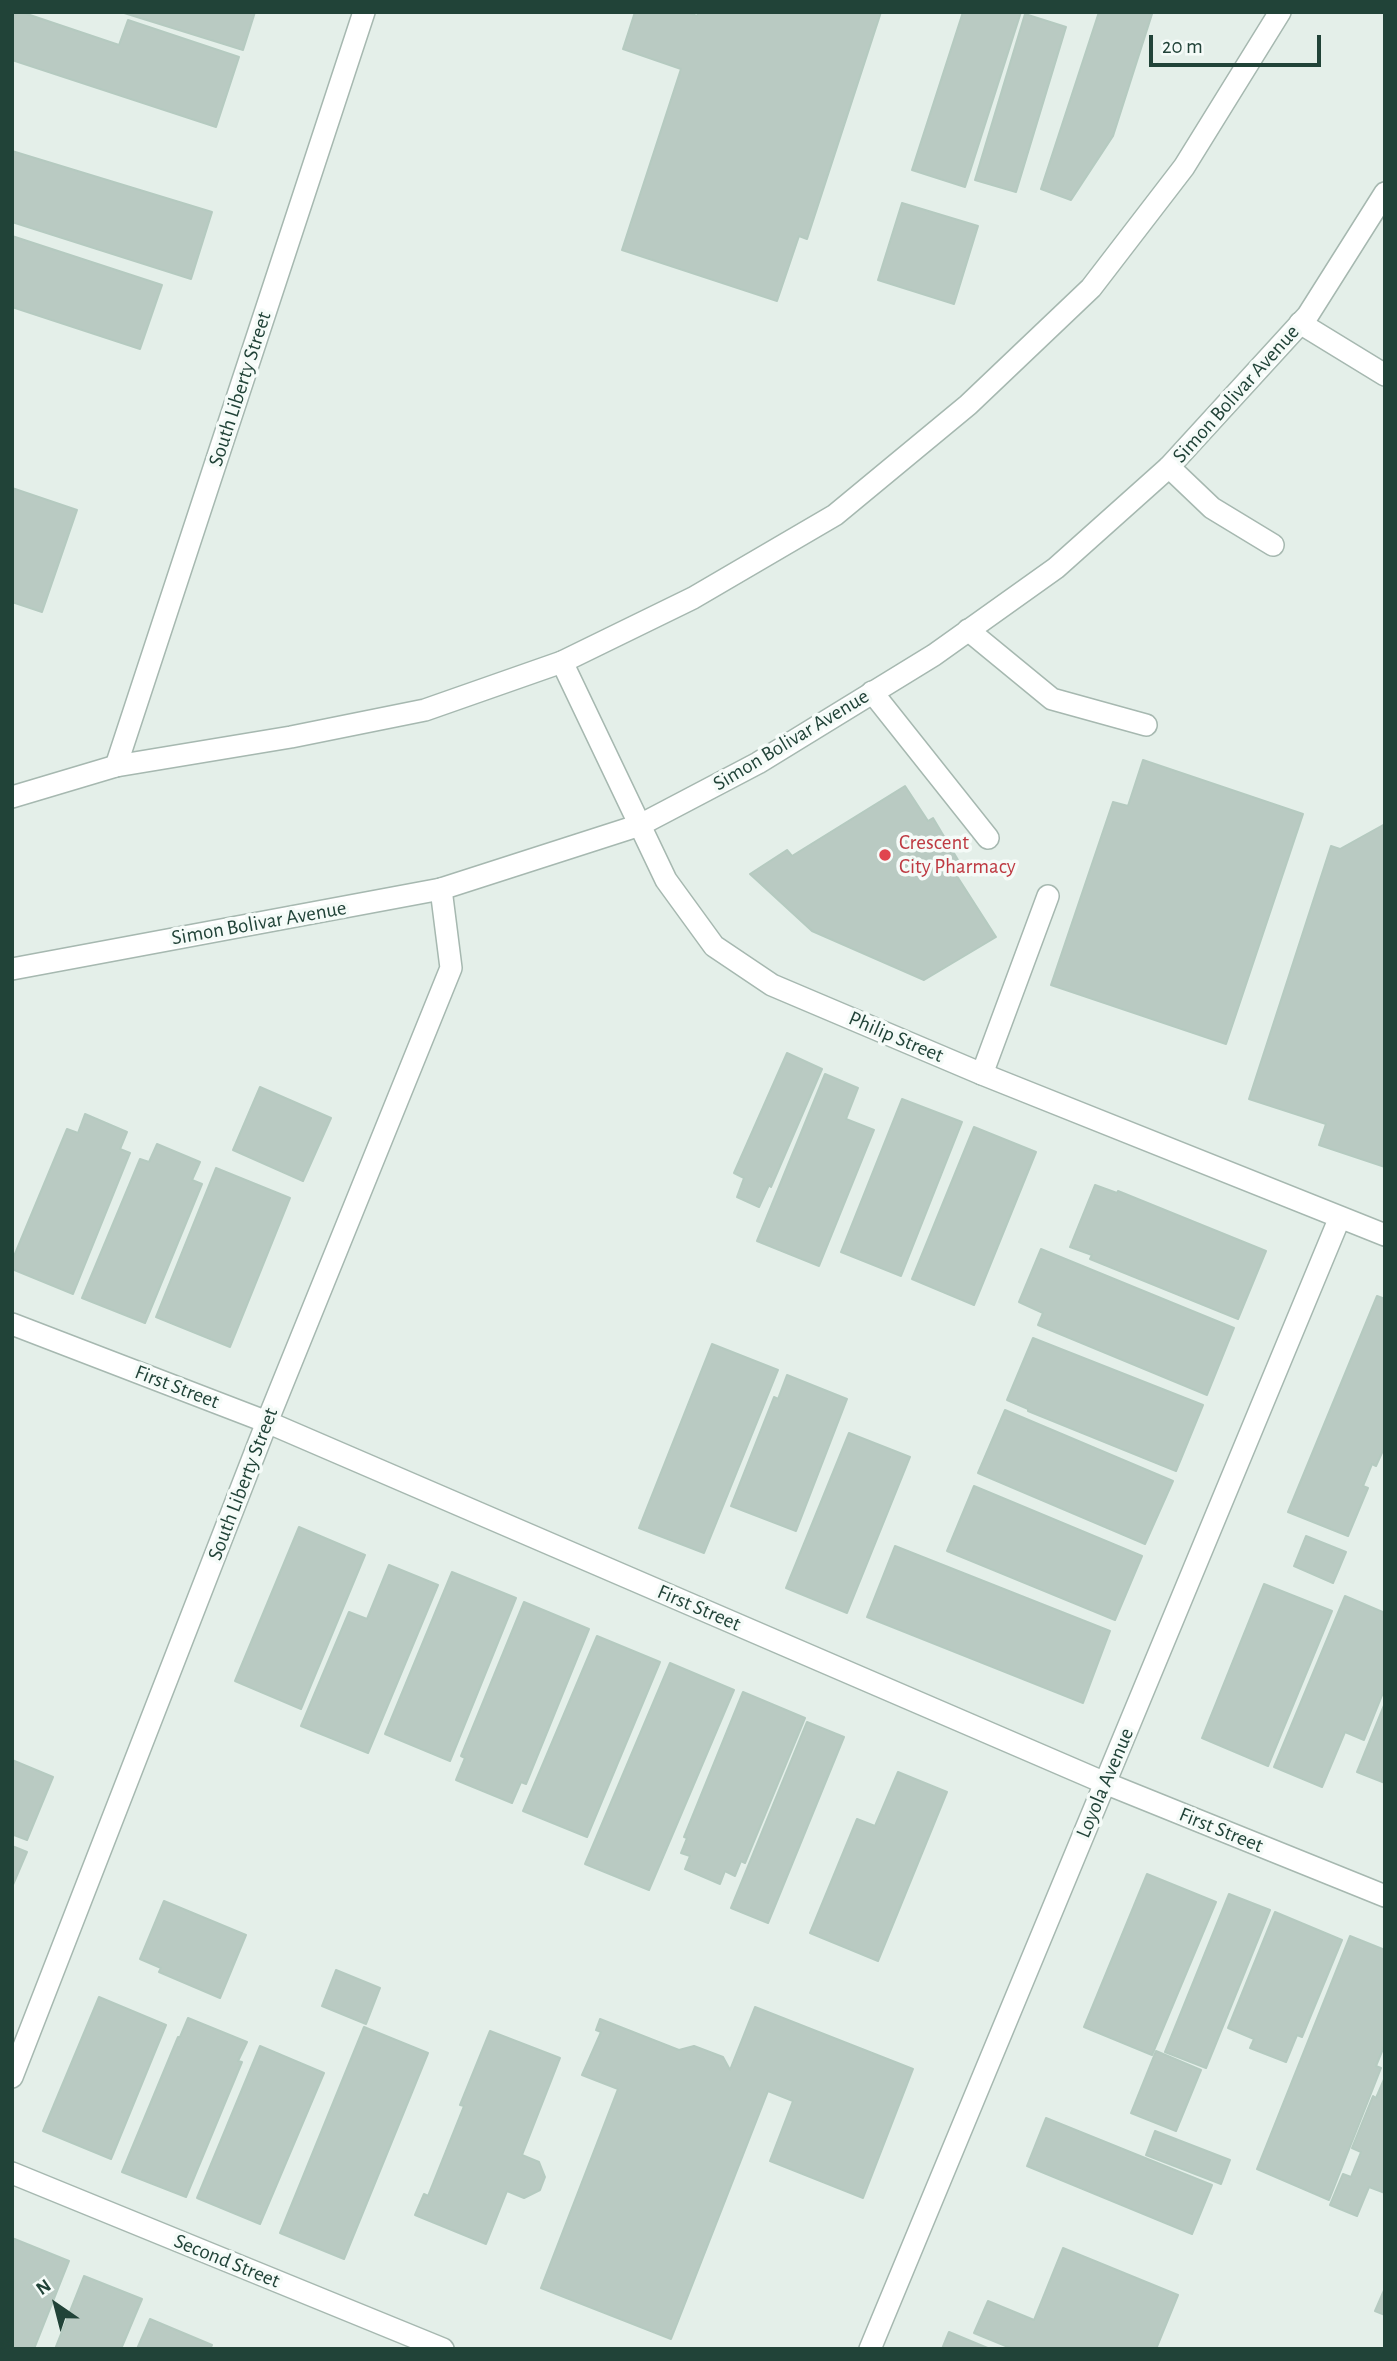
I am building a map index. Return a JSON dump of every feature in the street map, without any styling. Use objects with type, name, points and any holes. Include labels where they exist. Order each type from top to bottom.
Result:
[{"type":"street","name":"South Liberty Street","points":[[116,765],[364,12]]},
{"type":"street","points":[[12,797],[116,765],[291,737],[425,710],[562,662],[693,598],[835,515],[968,405],[1091,288],[1184,167],[1280,12]]},
{"type":"street","name":"Simon Bolivar Avenue","points":[[12,969],[441,889],[640,825],[758,763],[934,655],[1056,568],[1170,467],[1300,323],[1385,192]]},
{"type":"street","points":[[1300,323],[1385,375]]},
{"type":"street","points":[[1170,467],[1212,508],[1273,545]]},
{"type":"street","points":[[968,630],[1052,699],[1146,725]]},
{"type":"street","name":"Philip Street","points":[[562,662],[666,880],[714,946],[772,985],[982,1074],[1385,1235]]},
{"type":"street","points":[[872,692],[988,838]]},
{"type":"street","name":"South Liberty Street","points":[[12,2077],[267,1422],[451,968],[441,889]]},
{"type":"street","points":[[982,1074],[1048,896]]},
{"type":"street","name":"Loyola Avenue","points":[[870,2349],[1340,1217]]},
{"type":"street","name":"First Street","points":[[12,1324],[267,1422],[1105,1783],[1385,1896]]},
{"type":"street","name":"Second Street","points":[[12,2173],[443,2349]]},
{"type":"building","points":[[12,12],[21,12],[119,45],[128,20],[239,57],[216,127],[12,60]]},
{"type":"building","points":[[121,12],[255,12],[243,50]]},
{"type":"building","points":[[635,12],[687,12],[697,16],[699,12],[881,12],[807,239],[799,236],[777,301],[622,250],[681,69],[623,49]]},
{"type":"building","points":[[963,12],[1021,12],[965,187],[912,170]]},
{"type":"building","points":[[1099,12],[1152,14],[1113,136],[1071,200],[1041,189]]},
{"type":"building","points":[[1025,14],[1066,27],[1016,192],[975,180]]},
{"type":"building","points":[[12,151],[212,212],[191,279],[12,222]]},
{"type":"building","points":[[902,203],[978,226],[954,304],[878,280]]},
{"type":"building","points":[[12,236],[162,285],[140,349],[12,307]]},
{"type":"building","points":[[12,488],[77,510],[42,612],[12,602]]},
{"type":"building","points":[[1143,760],[1303,814],[1226,1044],[1051,985],[1113,802],[1128,806]]},
{"type":"building","points":[[905,786],[928,821],[933,818],[961,865],[953,870],[996,937],[924,980],[812,931],[750,874],[787,850],[792,856]]},
{"type":"building","points":[[1385,824],[1385,1167],[1319,1145],[1326,1124],[1249,1099],[1331,846],[1340,849]]},
{"type":"building","points":[[787,1053],[822,1069],[771,1187],[769,1185],[759,1207],[737,1197],[744,1178],[734,1173]]},
{"type":"building","points":[[825,1074],[858,1088],[846,1119],[874,1130],[819,1266],[757,1241]]},
{"type":"building","points":[[260,1087],[331,1118],[303,1181],[233,1150]]},
{"type":"building","points":[[902,1099],[962,1122],[901,1276],[841,1252]]},
{"type":"building","points":[[85,1114],[127,1132],[120,1149],[130,1153],[73,1294],[12,1269],[12,1261],[67,1129],[78,1133]]},
{"type":"building","points":[[974,1127],[1036,1152],[974,1305],[912,1279]]},
{"type":"building","points":[[157,1144],[200,1162],[192,1180],[202,1184],[145,1323],[82,1298],[140,1159],[149,1162]]},
{"type":"building","points":[[216,1168],[290,1198],[230,1347],[156,1317]]},
{"type":"building","points":[[1095,1185],[1117,1193],[1118,1191],[1266,1251],[1238,1319],[1090,1259],[1092,1255],[1070,1247]]},
{"type":"building","points":[[1041,1249],[1234,1328],[1207,1395],[1038,1325],[1043,1313],[1019,1302]]},
{"type":"building","points":[[1377,1296],[1385,1299],[1385,1446],[1376,1466],[1372,1464],[1363,1486],[1368,1488],[1348,1536],[1288,1512]]},
{"type":"building","points":[[1033,1338],[1203,1405],[1176,1471],[1007,1400]]},
{"type":"building","points":[[712,1344],[778,1370],[704,1553],[639,1528]]},
{"type":"building","points":[[787,1375],[847,1399],[796,1531],[731,1506],[774,1397],[778,1399]]},
{"type":"building","points":[[1005,1410],[1173,1481],[1145,1544],[978,1473]]},
{"type":"building","points":[[849,1433],[910,1457],[847,1613],[786,1588]]},
{"type":"building","points":[[974,1486],[1142,1556],[1115,1620],[947,1551]]},
{"type":"building","points":[[299,1527],[365,1555],[301,1709],[235,1681]]},
{"type":"building","points":[[1306,1536],[1346,1552],[1333,1583],[1294,1566]]},
{"type":"building","points":[[895,1546],[1110,1631],[1083,1703],[867,1617]]},
{"type":"building","points":[[389,1565],[438,1585],[368,1753],[301,1726],[349,1612],[367,1619]]},
{"type":"building","points":[[452,1572],[516,1598],[450,1761],[385,1734]]},
{"type":"building","points":[[1264,1584],[1332,1611],[1268,1766],[1202,1738]]},
{"type":"building","points":[[1345,1596],[1385,1613],[1385,1688],[1364,1740],[1345,1732],[1322,1787],[1274,1767]]},
{"type":"building","points":[[524,1602],[589,1629],[526,1784],[521,1782],[512,1803],[456,1780],[465,1758],[461,1756]]},
{"type":"building","points":[[597,1636],[660,1662],[587,1837],[523,1811]]},
{"type":"building","points":[[670,1663],[734,1690],[649,1890],[585,1864]]},
{"type":"building","points":[[743,1692],[805,1718],[745,1863],[741,1861],[735,1876],[725,1871],[720,1884],[685,1869],[690,1856],[681,1853],[687,1838],[684,1837]]},
{"type":"building","points":[[1385,1703],[1385,1783],[1357,1772]]},
{"type":"building","points":[[807,1722],[844,1737],[768,1923],[731,1908]]},
{"type":"building","points":[[12,1760],[53,1777],[27,1840],[14,1835],[12,1830]]},
{"type":"building","points":[[898,1772],[947,1792],[878,1961],[810,1933],[857,1819],[875,1826]]},
{"type":"building","points":[[12,1846],[27,1852],[12,1887]]},
{"type":"building","points":[[1147,1874],[1216,1902],[1152,2055],[1084,2027]]},
{"type":"building","points":[[1229,1894],[1270,1910],[1206,2068],[1165,2052]]},
{"type":"building","points":[[164,1901],[246,1935],[220,1998],[159,1972],[161,1968],[140,1959]]},
{"type":"building","points":[[1275,1912],[1342,1940],[1302,2037],[1297,2035],[1286,2062],[1250,2048],[1254,2039],[1228,2028]]},
{"type":"building","points":[[1350,1936],[1385,1950],[1385,2044],[1376,2066],[1381,2068],[1329,2200],[1257,2169]]},
{"type":"building","points":[[336,1970],[380,1988],[366,2024],[322,2006]]},
{"type":"building","points":[[99,1997],[166,2025],[111,2159],[43,2131]]},
{"type":"building","points":[[755,2007],[913,2069],[863,2198],[770,2161],[793,2101],[768,2091],[671,2339],[541,2288],[618,2089],[582,2075],[601,2032],[596,2030],[600,2019],[679,2050],[694,2046],[723,2057],[730,2070]]},
{"type":"building","points":[[188,2018],[247,2042],[238,2061],[242,2062],[186,2197],[122,2172]]},
{"type":"building","points":[[364,2027],[428,2053],[344,2259],[280,2233]]},
{"type":"building","points":[[490,2031],[560,2058],[522,2155],[539,2162],[545,2177],[540,2190],[524,2198],[507,2191],[486,2244],[415,2215],[424,2194],[428,2196]]},
{"type":"building","points":[[260,2046],[324,2073],[260,2224],[197,2198]]},
{"type":"building","points":[[1156,2051],[1201,2070],[1176,2131],[1131,2113]]},
{"type":"building","points":[[1385,2077],[1385,2193],[1369,2187],[1357,2216],[1330,2205],[1343,2174],[1351,2177],[1361,2152],[1352,2148],[1373,2096],[1376,2098]]},
{"type":"building","points":[[1046,2118],[1212,2185],[1192,2234],[1027,2166]]},
{"type":"building","points":[[1155,2131],[1230,2160],[1221,2184],[1146,2155]]},
{"type":"building","points":[[12,2238],[69,2261],[34,2349],[12,2349]]},
{"type":"building","points":[[1063,2248],[1178,2295],[1156,2349],[1013,2349],[974,2333],[988,2301],[1034,2320]]},
{"type":"building","points":[[84,2276],[142,2299],[121,2349],[55,2349]]},
{"type":"building","points":[[1385,2288],[1385,2315],[1375,2311]]},
{"type":"building","points":[[150,2319],[212,2345],[210,2349],[137,2349]]},
{"type":"building","points":[[949,2332],[990,2349],[942,2349]]},
{"type":"place","name":"Crescent City Pharmacy","points":[[885,855]]}]
